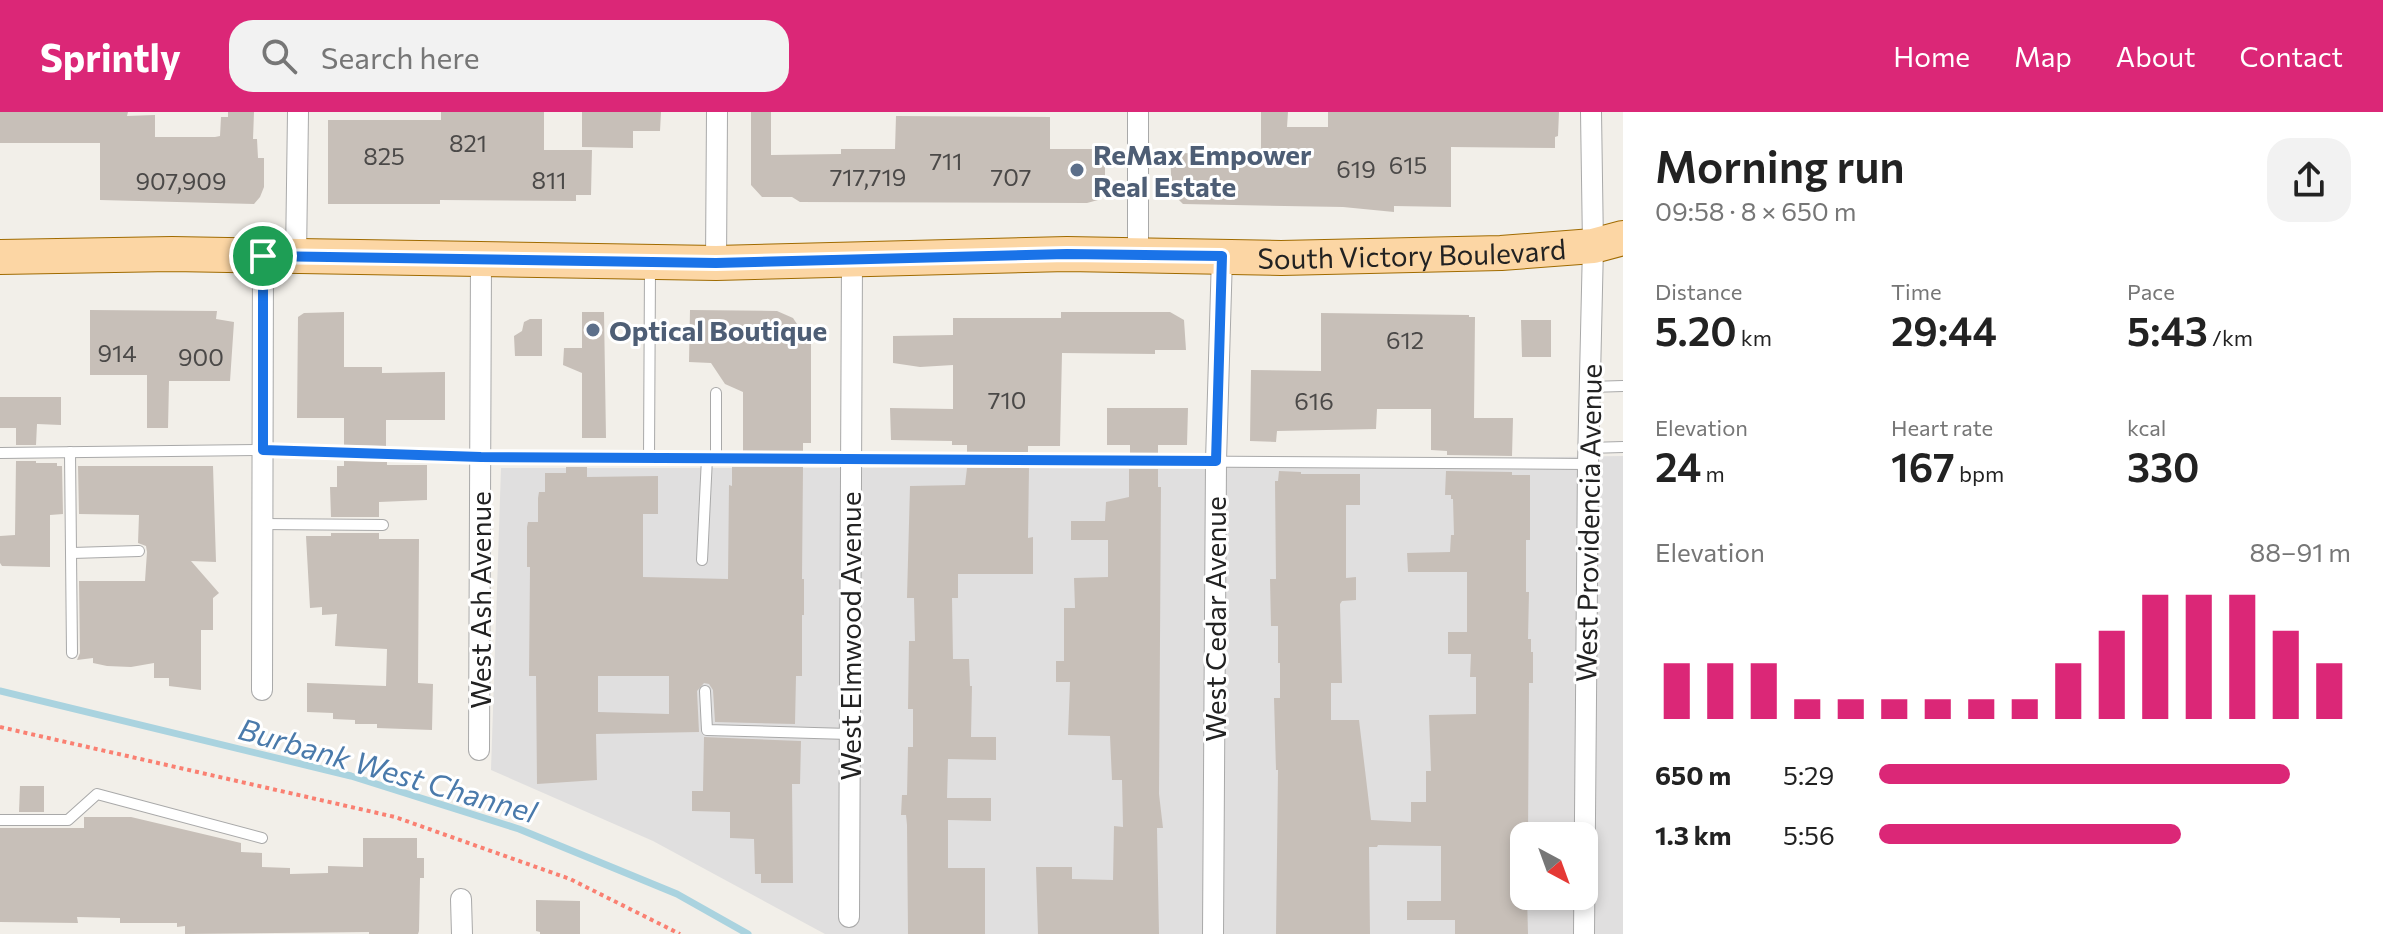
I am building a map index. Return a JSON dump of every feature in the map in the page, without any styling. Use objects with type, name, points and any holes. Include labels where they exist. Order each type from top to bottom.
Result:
[{"type":"main road","name":"South Victory Boulevard","points":[[0,257],[172,254],[716,263],[1138,255],[1281,258],[1501,253],[1613,245]]},
{"type":"street","points":[[262,690],[263,450],[279,256],[298,112]]},
{"type":"street","points":[[716,263],[717,112]]},
{"type":"street","points":[[1138,112],[1138,255]]},
{"type":"street","name":"West Providencia Avenue","points":[[1584,934],[1589,387],[1613,245],[1591,112]]},
{"type":"street","name":"West Cedar Avenue","points":[[1213,934],[1216,461],[1222,256]]},
{"type":"street","name":"West Ash Avenue","points":[[479,750],[481,259]]},
{"type":"street","name":"West Elmwood Avenue","points":[[849,917],[852,259]]},
{"type":"street","points":[[461,899],[462,934]]},
{"type":"lane","points":[[649,458],[650,261]]},
{"type":"lane","points":[[1589,387],[1623,386]]},
{"type":"lane","points":[[702,560],[716,393]]},
{"type":"lane","points":[[0,453],[263,450],[481,457],[1216,461],[1588,456],[1623,447]]},
{"type":"lane","points":[[70,452],[72,653]]},
{"type":"lane","points":[[262,524],[383,525]]},
{"type":"lane","points":[[72,553],[139,551]]},
{"type":"lane","points":[[705,691],[707,730],[849,734]]},
{"type":"lane","points":[[0,820],[68,820],[97,794],[262,838]]},
{"type":"path","points":[[0,727],[395,817],[570,879],[680,934]]},
{"type":"shaded area","points":[[1623,456],[1623,934],[825,934],[653,841],[491,770],[501,468],[871,468]]},
{"type":"building","points":[[0,112],[128,112],[127,116],[155,115],[155,137],[215,137],[220,136],[221,117],[228,117],[228,112],[254,112],[253,139],[257,139],[258,158],[264,158],[264,187],[254,204],[100,200],[100,143],[0,143]]},
{"type":"building","points":[[441,112],[544,112],[544,150],[592,150],[591,195],[576,195],[576,201],[440,200],[440,204],[328,204],[328,120],[441,120]]},
{"type":"building","points":[[582,112],[661,112],[660,131],[633,131],[633,148],[582,147]]},
{"type":"building","points":[[751,112],[771,112],[771,155],[841,154],[841,149],[895,149],[896,116],[1050,117],[1050,149],[1105,149],[1105,191],[1098,200],[1087,203],[800,202],[792,197],[762,197],[751,185]]},
{"type":"building","points":[[1261,112],[1288,112],[1287,127],[1328,127],[1328,112],[1559,112],[1555,148],[1451,147],[1451,207],[1394,206],[1394,212],[1343,207],[1183,204],[1172,193],[1170,153],[1261,154]]},
{"type":"building","points":[[90,310],[217,311],[216,319],[234,322],[230,381],[169,381],[168,428],[147,428],[147,375],[90,375]]},
{"type":"building","points":[[690,310],[777,311],[793,318],[803,333],[811,334],[811,443],[803,443],[803,451],[743,451],[743,392],[725,384],[711,363],[689,362]]},
{"type":"building","points":[[344,312],[344,367],[382,367],[382,373],[445,372],[445,420],[386,420],[386,446],[344,445],[344,418],[297,418],[298,317],[304,313]]},
{"type":"building","points":[[582,312],[604,312],[606,438],[582,438],[582,373],[563,365],[564,348],[582,348]]},
{"type":"building","points":[[1061,312],[1170,312],[1184,320],[1186,350],[1155,350],[1155,354],[1062,353],[1060,446],[1028,446],[1028,452],[967,452],[967,445],[952,445],[952,441],[891,440],[890,408],[953,409],[953,365],[920,367],[893,363],[893,336],[953,335],[953,318],[1061,318]]},
{"type":"building","points":[[1321,313],[1475,317],[1474,418],[1513,418],[1512,456],[1447,455],[1447,451],[1431,450],[1431,409],[1377,409],[1376,429],[1277,431],[1276,442],[1250,441],[1251,370],[1321,371]]},
{"type":"building","points":[[530,319],[542,319],[542,356],[515,356],[514,336]]},
{"type":"building","points":[[1521,320],[1551,320],[1551,357],[1522,357]]},
{"type":"building","points":[[0,397],[61,397],[61,425],[37,424],[36,445],[16,445],[16,428],[0,428]]},
{"type":"building","points":[[1107,408],[1188,408],[1187,445],[1158,445],[1158,453],[1130,453],[1130,445],[1107,445]]},
{"type":"building","points":[[16,461],[57,463],[57,466],[62,466],[63,514],[50,515],[50,567],[2,566],[0,563],[0,536],[15,535]]},
{"type":"building","points":[[344,461],[427,465],[427,500],[379,502],[379,517],[331,517],[330,487],[337,487],[337,466],[344,466]]},
{"type":"building","points":[[78,466],[213,466],[216,562],[191,561],[219,593],[213,598],[213,630],[201,630],[201,690],[169,686],[169,678],[154,678],[154,663],[131,667],[93,663],[93,658],[77,660],[80,653],[79,581],[145,581],[147,552],[146,546],[138,543],[139,515],[79,514]]},
{"type":"building","points":[[566,467],[587,467],[587,477],[658,476],[658,514],[643,514],[643,577],[728,579],[732,467],[803,467],[804,615],[802,676],[796,676],[795,724],[715,722],[713,690],[704,683],[697,691],[699,732],[596,734],[597,780],[537,784],[536,676],[529,676],[530,567],[527,567],[527,527],[528,522],[538,522],[538,498],[539,492],[545,492],[545,473],[566,473]],"holes":[[[598,676],[669,676],[669,714],[598,712]]]},
{"type":"building","points":[[967,468],[1029,468],[1028,538],[1033,537],[1033,574],[958,574],[958,598],[952,598],[953,659],[969,659],[971,737],[996,737],[996,760],[948,759],[947,798],[991,798],[991,821],[948,820],[948,868],[985,868],[985,934],[908,934],[907,825],[906,815],[901,815],[902,795],[907,795],[908,747],[913,747],[913,709],[908,709],[909,641],[915,641],[914,598],[907,598],[910,486],[965,485]]},
{"type":"building","points":[[1129,469],[1158,469],[1158,487],[1161,487],[1159,794],[1163,828],[1157,828],[1159,934],[1038,934],[1036,867],[1072,867],[1072,879],[1113,880],[1114,826],[1123,827],[1122,780],[1112,780],[1110,736],[1068,735],[1070,682],[1056,682],[1056,661],[1064,661],[1064,608],[1075,608],[1074,578],[1108,577],[1108,540],[1071,540],[1071,521],[1105,521],[1106,502],[1129,497]]},
{"type":"building","points":[[1279,471],[1360,474],[1360,505],[1346,505],[1346,578],[1356,577],[1356,600],[1342,601],[1340,604],[1342,683],[1331,683],[1331,720],[1359,720],[1371,820],[1411,822],[1411,802],[1426,802],[1426,771],[1431,771],[1429,715],[1476,714],[1476,677],[1470,677],[1471,654],[1448,654],[1448,632],[1467,632],[1467,572],[1408,572],[1407,553],[1450,552],[1451,535],[1454,535],[1453,499],[1451,495],[1445,495],[1446,471],[1530,475],[1526,592],[1529,592],[1528,639],[1531,639],[1533,652],[1533,683],[1529,683],[1528,822],[1510,822],[1510,910],[1527,910],[1528,934],[1455,934],[1455,920],[1407,920],[1407,901],[1441,901],[1441,846],[1378,845],[1369,847],[1370,934],[1276,934],[1278,770],[1274,698],[1280,698],[1280,663],[1278,626],[1271,626],[1270,579],[1276,579],[1275,481],[1278,481]]},
{"type":"building","points":[[331,533],[379,533],[379,539],[419,539],[418,683],[433,684],[432,730],[377,728],[377,724],[355,724],[355,720],[333,719],[333,713],[307,712],[307,683],[386,686],[387,649],[335,646],[337,614],[322,615],[322,607],[310,608],[306,536],[331,536]]},
{"type":"building","points":[[704,737],[801,741],[800,784],[792,784],[793,883],[761,883],[761,874],[755,874],[754,839],[730,838],[730,812],[692,811],[692,791],[703,791]]},
{"type":"building","points":[[20,786],[44,786],[44,812],[19,812]]},
{"type":"building","points":[[84,817],[131,817],[241,843],[241,852],[262,853],[262,867],[290,868],[290,874],[328,873],[328,866],[363,867],[363,838],[417,838],[417,858],[424,858],[424,878],[420,878],[418,934],[185,934],[185,926],[177,927],[177,923],[120,923],[120,918],[77,917],[78,923],[0,922],[0,828],[84,828]]},
{"type":"building","points":[[536,900],[580,901],[580,934],[540,934],[536,931]]},
{"type":"waterway","name":"Burbank West Channel","points":[[0,691],[351,776],[519,829],[677,894],[748,934]]},
{"type":"place","name":"ReMax Empower Real Estate","points":[[1077,170]]},
{"type":"place","name":"Optical Boutique","points":[[593,330]]},
{"type":"route","points":[[1067,254],[1222,256],[1216,461],[481,457],[263,450],[263,256],[716,263],[1067,254]]}]
